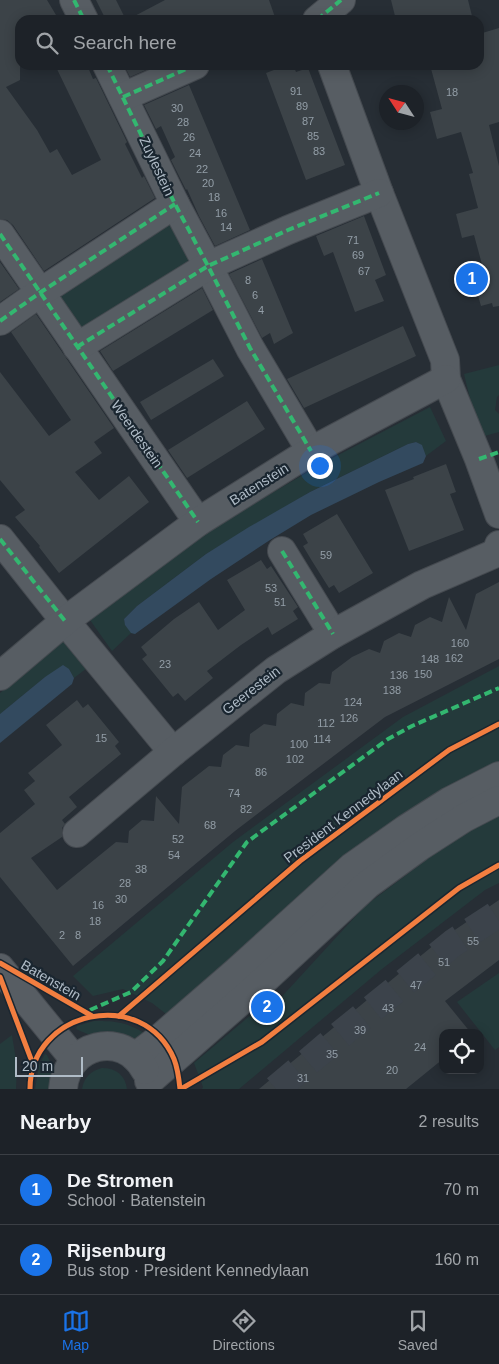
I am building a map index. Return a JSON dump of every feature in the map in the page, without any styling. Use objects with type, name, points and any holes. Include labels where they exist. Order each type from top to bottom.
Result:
[{"type":"street","points":[[74,0],[82,15]]},
{"type":"street","points":[[308,0],[314,15]]},
{"type":"street","points":[[322,15],[341,0]]},
{"type":"street","name":"Zuylestein","points":[[110,70],[175,204],[250,348],[310,452]]},
{"type":"street","points":[[123,97],[184,70]]},
{"type":"street","points":[[334,70],[379,193],[445,360],[446,379],[489,455],[499,514]]},
{"type":"street","points":[[77,346],[208,266],[288,230],[379,193]]},
{"type":"street","points":[[0,321],[175,204]]},
{"type":"street","name":"Weerdestein","points":[[0,234],[198,522]]},
{"type":"street","name":"Batenstein","points":[[0,676],[65,621],[198,522],[310,452],[446,379]]},
{"type":"street","points":[[0,539],[173,752]]},
{"type":"street","name":"Geerestein","points":[[77,833],[173,752],[276,670],[333,634],[422,586],[496,553],[499,545]]},
{"type":"street","points":[[282,552],[333,634]]},
{"type":"street","points":[[135,1057],[160,1038],[236,972],[352,867],[450,801],[499,776]]},
{"type":"street","points":[[63,1089],[67,1071],[75,1060],[83,1052],[104,1046],[121,1049],[135,1057],[144,1068],[149,1085],[368,884],[419,847],[464,818],[499,800]]},
{"type":"street","name":"Batenstein","points":[[0,968],[75,1060]]},
{"type":"green space","points":[[170,215],[199,263],[83,335],[52,288]]},
{"type":"green space","points":[[499,365],[499,395],[495,410],[499,414],[499,432],[481,437],[464,374]]},
{"type":"green space","points":[[430,407],[446,441],[426,456],[422,446],[416,442],[408,444],[310,492],[206,554],[137,606],[124,619],[126,626],[135,634],[131,633],[112,651],[90,620],[193,539],[325,462]]},
{"type":"green space","points":[[63,640],[87,668],[74,678],[69,669],[45,677],[0,714],[0,693]]},
{"type":"green space","points":[[499,666],[499,765],[170,1017],[152,1003],[123,989],[93,996],[73,976],[233,842],[403,717]]},
{"type":"green space","points":[[499,814],[499,883],[485,890],[382,969],[239,1089],[202,1089],[203,1087],[194,1063],[252,1014],[264,1016],[365,906],[450,842]]},
{"type":"green space","points":[[499,973],[499,1047],[495,1050],[484,1036],[484,1029],[478,1029],[457,1002]]},
{"type":"green space","points":[[94,1021],[121,1023],[146,1034],[142,1040],[125,1041],[91,1035],[76,1029],[77,1026]]},
{"type":"green space","points":[[12,1035],[17,1066],[16,1089],[0,1089],[0,1044]]},
{"type":"green space","points":[[45,1054],[49,1059],[51,1068],[51,1089],[35,1089],[39,1065]]},
{"type":"green space","points":[[102,1068],[112,1069],[119,1073],[127,1089],[82,1089],[84,1081],[89,1075]]},
{"type":"water","points":[[416,442],[422,445],[426,456],[423,463],[311,515],[211,579],[135,634],[131,633],[125,625],[124,619],[137,606],[206,554],[310,492],[408,444]]},
{"type":"water","points":[[63,665],[69,669],[74,678],[72,684],[0,743],[0,714],[45,677]]},
{"type":"building","points":[[0,0],[47,0],[56,15],[15,15],[15,70],[20,70],[20,80],[6,87],[37,130],[50,153],[57,149],[72,175],[101,160],[57,70],[89,70],[93,79],[96,78],[127,142],[125,144],[142,178],[144,176],[155,198],[44,271],[13,225],[7,220],[0,219]]},
{"type":"building","points":[[96,0],[116,0],[124,15],[104,15]]},
{"type":"building","points":[[165,0],[269,0],[274,15],[136,15]]},
{"type":"building","points":[[391,0],[468,0],[472,15],[395,15]]},
{"type":"building","points":[[499,28],[499,122],[489,125],[499,166],[499,306],[493,307],[492,303],[481,306],[471,271],[483,268],[474,235],[462,238],[456,214],[478,208],[469,174],[473,173],[461,132],[437,139],[430,112],[442,109],[431,70],[484,70],[484,32]]},
{"type":"building","points":[[126,70],[146,70],[130,77]]},
{"type":"building","points":[[274,70],[295,70],[296,72],[309,70],[345,165],[306,180],[266,73]]},
{"type":"building","points":[[189,85],[250,230],[215,246],[171,160],[175,157],[161,126],[156,129],[144,105]]},
{"type":"building","points":[[364,216],[386,275],[375,280],[384,301],[355,312],[333,252],[324,256],[316,236]]},
{"type":"building","points":[[262,259],[293,333],[274,344],[270,333],[262,338],[229,274]]},
{"type":"building","points":[[0,262],[19,289],[0,302]]},
{"type":"building","points":[[202,288],[213,310],[113,371],[100,351]]},
{"type":"building","points":[[36,314],[114,428],[94,442],[102,453],[75,472],[99,500],[129,476],[149,502],[59,573],[40,546],[15,517],[25,510],[0,480],[0,372],[49,436],[71,420],[11,332]]},
{"type":"building","points":[[403,326],[416,356],[304,408],[287,379]]},
{"type":"building","points":[[213,359],[224,376],[151,420],[140,402]]},
{"type":"building","points":[[247,401],[265,429],[187,478],[168,450]]},
{"type":"building","points":[[446,464],[456,492],[450,494],[464,530],[409,551],[385,490]]},
{"type":"building","points":[[337,514],[373,573],[339,593],[334,585],[329,588],[303,546],[308,543],[303,534]]},
{"type":"building","points":[[261,560],[267,569],[271,566],[298,607],[293,611],[298,619],[272,635],[268,627],[241,645],[207,671],[213,678],[185,701],[178,693],[173,697],[142,659],[147,655],[141,647],[174,619],[199,602],[218,630],[245,610],[227,580]]},
{"type":"building","points":[[499,582],[499,659],[385,717],[235,831],[73,966],[0,877],[0,833],[35,804],[24,790],[35,781],[28,773],[62,745],[46,725],[77,700],[83,708],[88,704],[119,742],[115,746],[121,754],[69,797],[77,807],[62,820],[65,824],[62,828],[62,837],[31,858],[57,890],[116,842],[128,843],[129,831],[142,820],[154,821],[156,796],[179,824],[182,787],[209,766],[221,767],[223,755],[236,745],[249,747],[250,734],[264,724],[276,726],[277,714],[291,703],[304,706],[305,693],[319,683],[330,684],[332,672],[352,657],[369,649],[380,653],[384,641],[399,633],[411,637],[415,625],[430,617],[442,622],[449,597],[466,630],[476,594]]},
{"type":"building","points":[[499,900],[499,960],[445,1001],[468,1029],[439,1029],[439,1062],[406,1089],[259,1089],[440,940]]},
{"type":"tunnel","points":[[276,1089],[453,943],[499,913]]},
{"type":"marked path","points":[[74,0],[82,15]]},
{"type":"marked path","points":[[323,15],[341,0]]},
{"type":"marked path","points":[[109,70],[175,204],[250,348],[311,451]]},
{"type":"marked path","points":[[123,97],[184,70]]},
{"type":"marked path","points":[[77,347],[208,266],[288,230],[379,193]]},
{"type":"marked path","points":[[0,321],[175,204]]},
{"type":"marked path","points":[[0,234],[198,522]]},
{"type":"marked path","points":[[479,459],[499,452]]},
{"type":"marked path","points":[[0,539],[65,621]]},
{"type":"marked path","points":[[282,551],[333,634]]},
{"type":"marked path","points":[[90,1010],[131,992],[163,961],[247,842],[388,739],[412,726],[499,688]]},
{"type":"cycle path","name":"President Kennedylaan","points":[[119,1016],[300,861],[449,750],[499,724]]},
{"type":"cycle path","points":[[181,1089],[262,1042],[459,888],[499,865]]},
{"type":"cycle path","points":[[0,963],[92,1016]]},
{"type":"cycle path","points":[[0,977],[34,1067]]},
{"type":"cycle path","points":[[30,1089],[35,1062],[48,1041],[67,1026],[90,1017],[115,1016],[138,1022],[159,1036],[174,1059],[180,1089]]},
{"type":"place","name":"De Stromen","points":[[472,279]]},
{"type":"place","name":"Rijsenburg","points":[[267,1007]]}]
